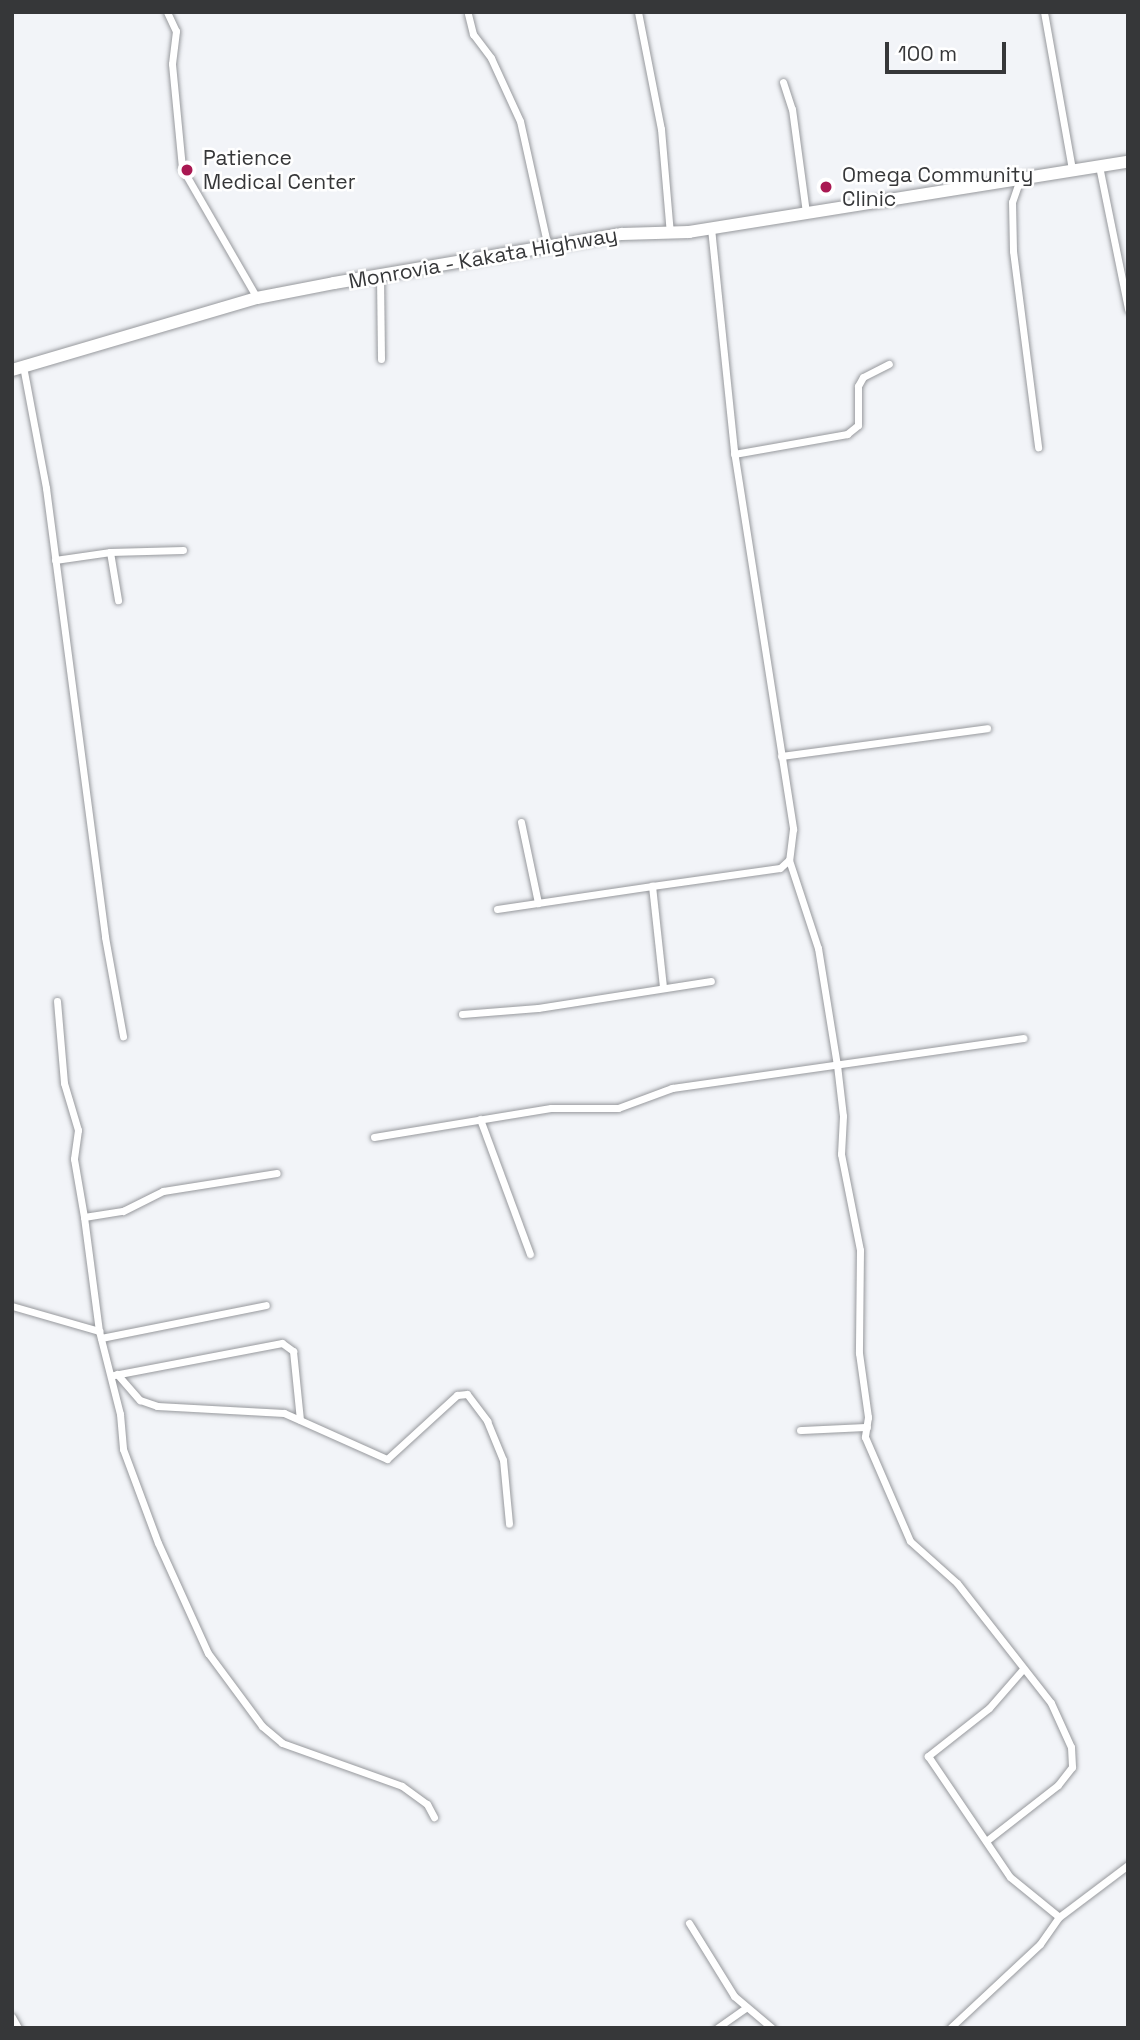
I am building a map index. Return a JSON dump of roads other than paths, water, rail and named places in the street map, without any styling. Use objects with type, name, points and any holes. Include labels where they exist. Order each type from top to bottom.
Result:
[{"type":"highway","name":"Monrovia - Kakata Highway","points":[[18,368],[257,298],[622,234],[670,235],[1128,162]]},
{"type":"street","points":[[167,12],[176,32],[172,64],[182,168],[257,298]]},
{"type":"street","points":[[638,12],[661,129],[670,235]]},
{"type":"street","points":[[1044,12],[1073,169]]},
{"type":"street","points":[[468,14],[473,34],[491,58],[520,121],[548,247]]},
{"type":"street","points":[[783,82],[792,109],[806,213]]},
{"type":"street","points":[[1099,166],[1128,309]]},
{"type":"street","points":[[1020,178],[1012,202],[1013,251],[1038,447]]},
{"type":"street","points":[[711,228],[734,454],[793,829],[789,860],[818,948],[837,1065],[843,1116],[841,1154],[860,1250],[859,1353],[870,1453],[909,1541],[957,1583],[1051,1703],[1068,1735],[1072,1767],[1058,1785],[986,1841]]},
{"type":"street","points":[[380,276],[382,359]]},
{"type":"street","points":[[734,454],[847,434],[858,425],[858,386],[863,377],[889,364]]},
{"type":"street","points":[[18,368],[55,560],[79,717],[105,937],[123,1036]]},
{"type":"street","points":[[55,560],[110,552],[183,550]]},
{"type":"street","points":[[110,552],[118,600]]},
{"type":"street","points":[[781,756],[987,728]]},
{"type":"street","points":[[520,822],[538,902]]},
{"type":"street","points":[[497,909],[780,868],[789,860]]},
{"type":"street","points":[[652,886],[663,987]]},
{"type":"street","points":[[462,1014],[538,1008],[712,981]]},
{"type":"street","points":[[57,1001],[64,1083],[78,1130],[74,1159],[100,1334],[113,1375],[123,1449],[208,1653],[262,1726],[282,1742],[402,1786],[427,1804],[434,1817]]},
{"type":"street","points":[[374,1137],[551,1108],[618,1108],[671,1088],[1023,1038]]},
{"type":"street","points":[[480,1119],[530,1254]]},
{"type":"street","points":[[84,1217],[123,1211],[163,1191],[277,1173]]},
{"type":"street","points":[[12,1306],[100,1334],[266,1305]]},
{"type":"street","points":[[113,1375],[282,1343],[293,1351],[300,1420]]},
{"type":"street","points":[[113,1375],[140,1400],[165,1408],[284,1413],[387,1459],[457,1395],[467,1394],[487,1421],[503,1461],[509,1524]]},
{"type":"street","points":[[800,1430],[867,1427]]},
{"type":"street","points":[[1023,1669],[989,1708],[928,1756],[1010,1877],[1059,1917]]},
{"type":"street","points":[[950,2028],[1040,1944],[1059,1917],[1128,1865]]},
{"type":"street","points":[[690,1923],[746,2008],[772,2028]]},
{"type":"street","points":[[717,2028],[746,2008]]},
{"type":"street","points":[[12,2017],[19,2028]]},
{"type":"place","name":"Patience Medical Center","points":[[187,170]]},
{"type":"place","name":"Omega Community Clinic","points":[[826,187]]}]
